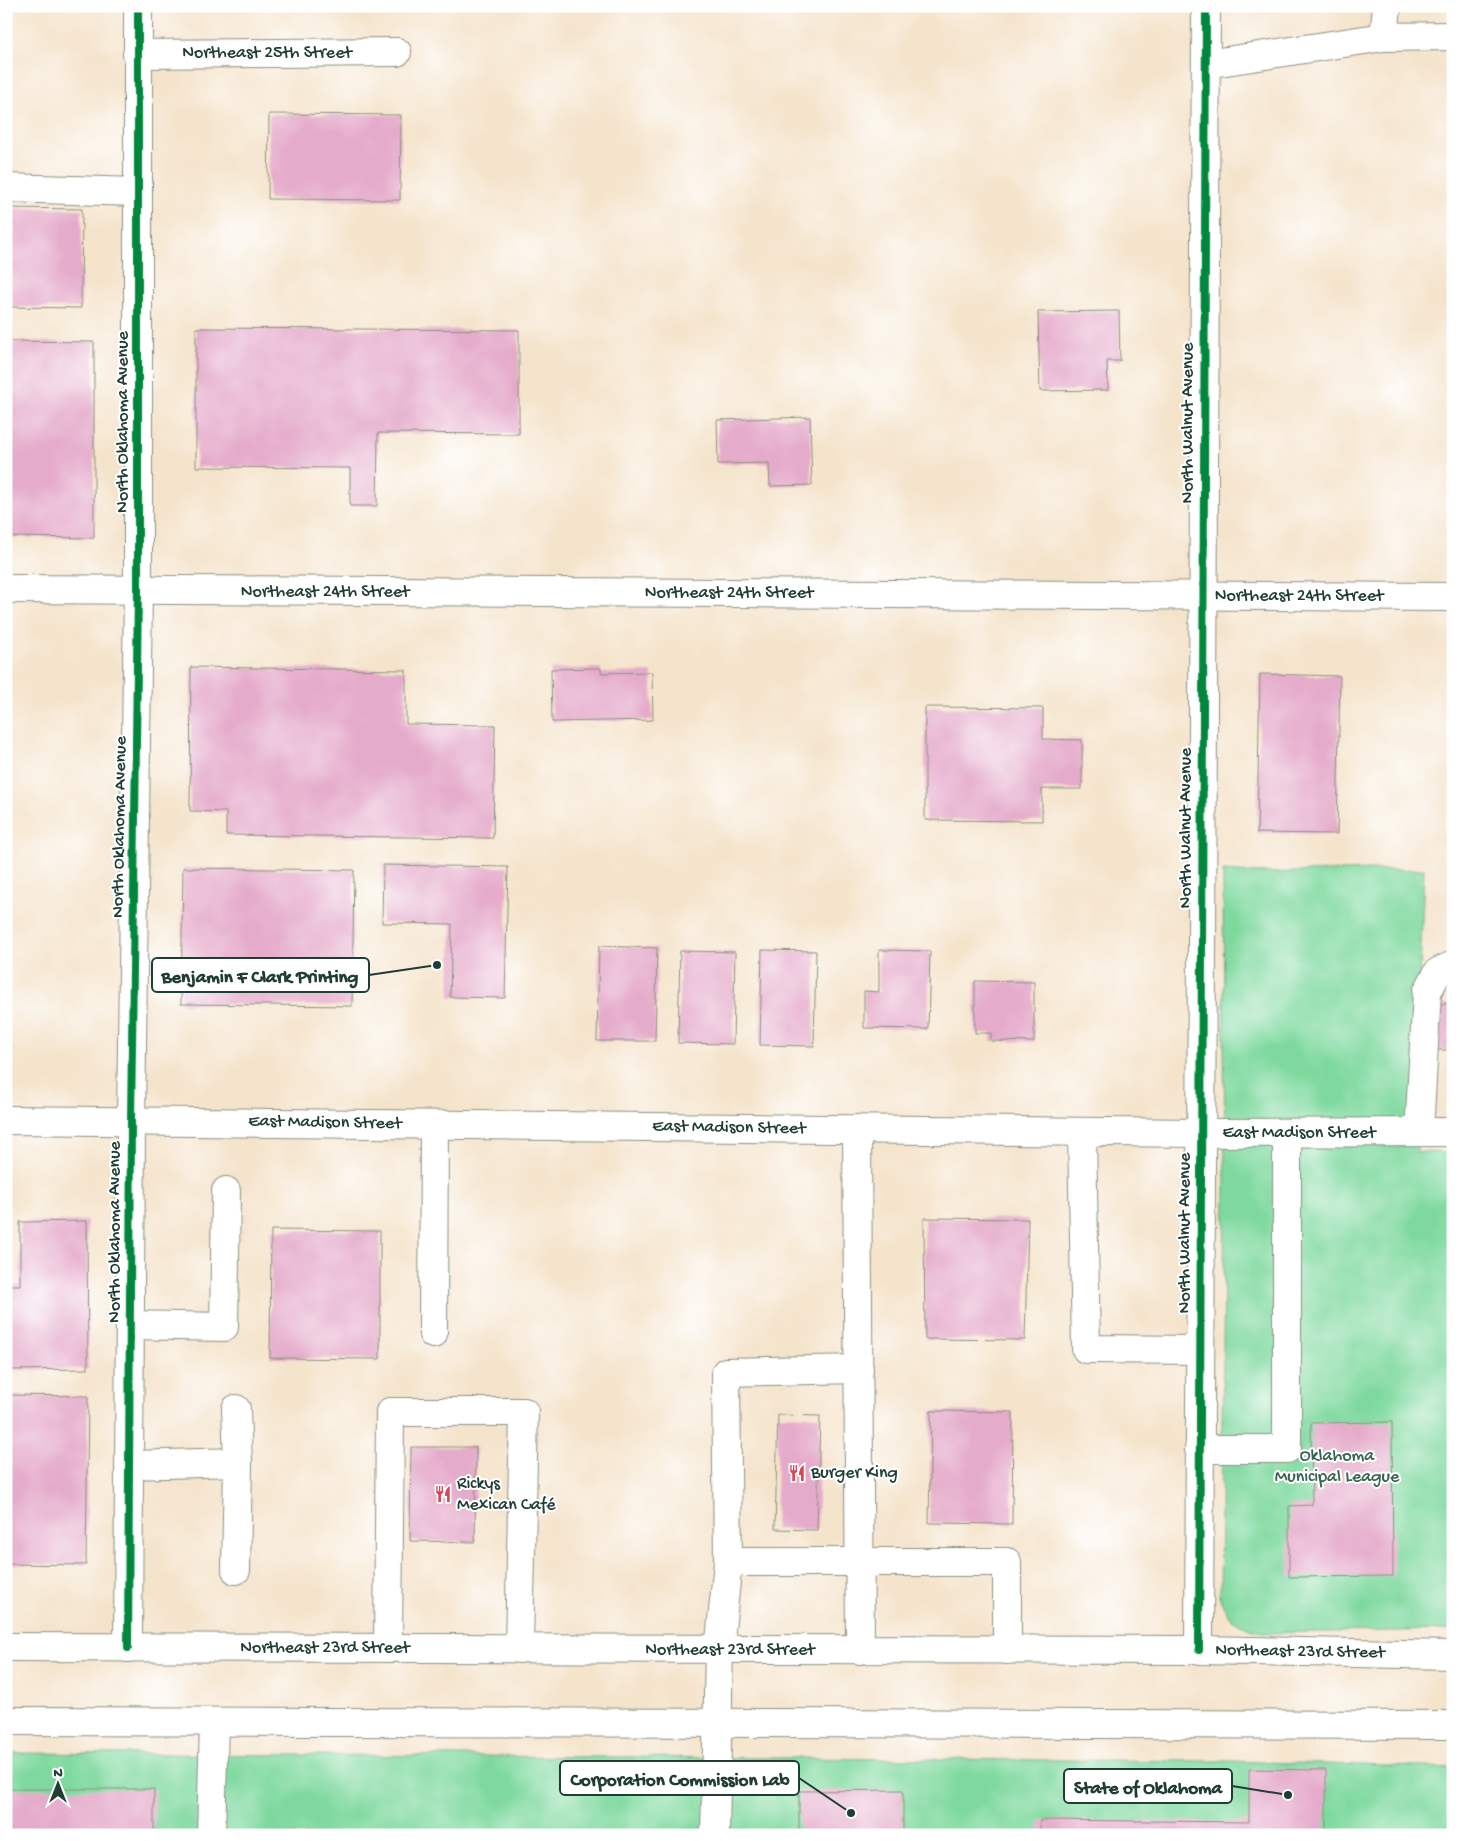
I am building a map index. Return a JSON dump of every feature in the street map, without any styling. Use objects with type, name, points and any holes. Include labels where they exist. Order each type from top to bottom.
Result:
[{"type":"street","name":"North Oklahoma Avenue","points":[[128,1648],[131,1121],[138,591],[138,6]]},
{"type":"street","name":"North Walnut Avenue","points":[[1199,1650],[1206,6]]},
{"type":"street","points":[[1384,37],[1387,6]]},
{"type":"street","points":[[1206,64],[1384,37],[1453,36]]},
{"type":"street","name":"Northeast 25th Street","points":[[138,54],[397,52]]},
{"type":"street","points":[[6,188],[138,192]]},
{"type":"street","name":"Northeast 24th Street","points":[[6,589],[1453,597]]},
{"type":"street","points":[[1419,1132],[1427,992],[1438,972],[1453,965]]},
{"type":"street","name":"East Madison Street","points":[[6,1120],[1200,1133],[1453,1132]]},
{"type":"street","points":[[433,1334],[434,1124]]},
{"type":"street","points":[[858,1129],[860,1650]]},
{"type":"street","points":[[1082,1132],[1086,1349],[1200,1350]]},
{"type":"street","points":[[1199,1449],[1287,1449],[1287,1133]]},
{"type":"street","points":[[130,1325],[224,1327],[226,1191]]},
{"type":"street","points":[[715,1835],[719,1650],[728,1562],[726,1372],[859,1369]]},
{"type":"street","points":[[236,1409],[238,1462],[236,1570]]},
{"type":"street","points":[[388,1648],[390,1412],[524,1412],[519,1649]]},
{"type":"street","points":[[129,1465],[238,1462]]},
{"type":"street","points":[[728,1562],[860,1560],[1006,1562],[1006,1650]]},
{"type":"street","name":"Northeast 23rd Street","points":[[6,1647],[1199,1650],[1453,1654]]},
{"type":"street","points":[[6,1721],[1453,1725]]},
{"type":"street","points":[[211,1835],[214,1722]]},
{"type":"green space","name":"Oklahoma Municipal League","points":[[1424,869],[1415,1099],[1417,1152],[1453,1153],[1453,1630],[1267,1633],[1238,1623],[1228,1614],[1220,1599],[1225,1188],[1223,871],[1254,873]]},
{"type":"green space","points":[[6,1753],[1230,1761],[1453,1768],[1453,1835],[6,1835]]},
{"type":"building","points":[[269,114],[401,115],[400,200],[268,199]]},
{"type":"building","points":[[6,208],[82,209],[81,308],[6,307]]},
{"type":"building","points":[[1119,311],[1120,361],[1107,361],[1108,390],[1040,391],[1038,312]]},
{"type":"building","points":[[6,324],[10,324],[10,341],[94,342],[94,538],[6,537]]},
{"type":"building","points":[[196,328],[519,330],[519,434],[378,433],[377,506],[350,506],[350,468],[196,467]]},
{"type":"building","points":[[810,417],[812,485],[770,486],[769,463],[718,464],[717,420]]},
{"type":"building","points":[[191,667],[406,670],[406,724],[495,725],[493,838],[226,835],[226,812],[190,811]]},
{"type":"building","points":[[601,668],[601,673],[652,672],[653,720],[552,722],[551,669]]},
{"type":"building","points":[[1260,674],[1340,676],[1337,834],[1257,833]]},
{"type":"building","points":[[925,707],[1043,708],[1043,739],[1082,740],[1082,789],[1042,789],[1042,821],[925,820]]},
{"type":"building","points":[[383,865],[508,867],[505,998],[450,997],[452,924],[382,923]]},
{"type":"building","points":[[183,868],[354,870],[352,1006],[181,1004]]},
{"type":"building","points":[[599,946],[657,948],[655,1041],[597,1041]]},
{"type":"building","points":[[762,950],[816,951],[814,1046],[760,1045]]},
{"type":"building","points":[[879,950],[930,951],[928,1029],[864,1028],[864,991],[879,992]]},
{"type":"building","points":[[680,951],[735,952],[733,1044],[678,1043]]},
{"type":"building","points":[[975,981],[1034,982],[1034,1042],[991,1041],[991,1033],[975,1033]]},
{"type":"building","points":[[1436,1004],[1453,1004],[1453,1050],[1436,1050]]},
{"type":"building","points":[[924,1218],[1028,1219],[1025,1340],[925,1339]]},
{"type":"building","points":[[87,1221],[88,1369],[6,1370],[6,1285],[20,1285],[20,1222]]},
{"type":"building","points":[[271,1230],[380,1231],[380,1359],[270,1358]]},
{"type":"building","points":[[6,1395],[88,1396],[86,1565],[6,1564]]},
{"type":"building","points":[[931,1411],[1013,1412],[1012,1524],[929,1523]]},
{"type":"building","name":"Burger King","points":[[778,1415],[820,1416],[817,1530],[775,1529]]},
{"type":"building","points":[[1392,1422],[1393,1576],[1289,1577],[1289,1506],[1312,1505],[1311,1423]]},
{"type":"building","name":"Rickys Mexican Café","points":[[411,1447],[476,1447],[475,1542],[410,1541]]},
{"type":"building","points":[[1249,1769],[1326,1770],[1326,1835],[1040,1835],[1040,1820],[1249,1822]]},
{"type":"building","points":[[6,1789],[154,1789],[154,1835],[6,1835]]},
{"type":"building","points":[[903,1790],[903,1835],[799,1835],[799,1791]]},
{"type":"cycle path","points":[[128,1648],[131,1121],[138,591],[138,6]]},
{"type":"cycle path","points":[[1199,1650],[1206,6]]},
{"type":"place","name":"Benjamin F Clark Printing","points":[[437,965]]},
{"type":"place","name":"Burger King","points":[[797,1473]]},
{"type":"place","name":"Rickys Mexican Café","points":[[443,1494]]},
{"type":"place","name":"State of Oklahoma","points":[[1288,1795]]},
{"type":"place","name":"Corporation Commission Lab","points":[[851,1813]]}]
